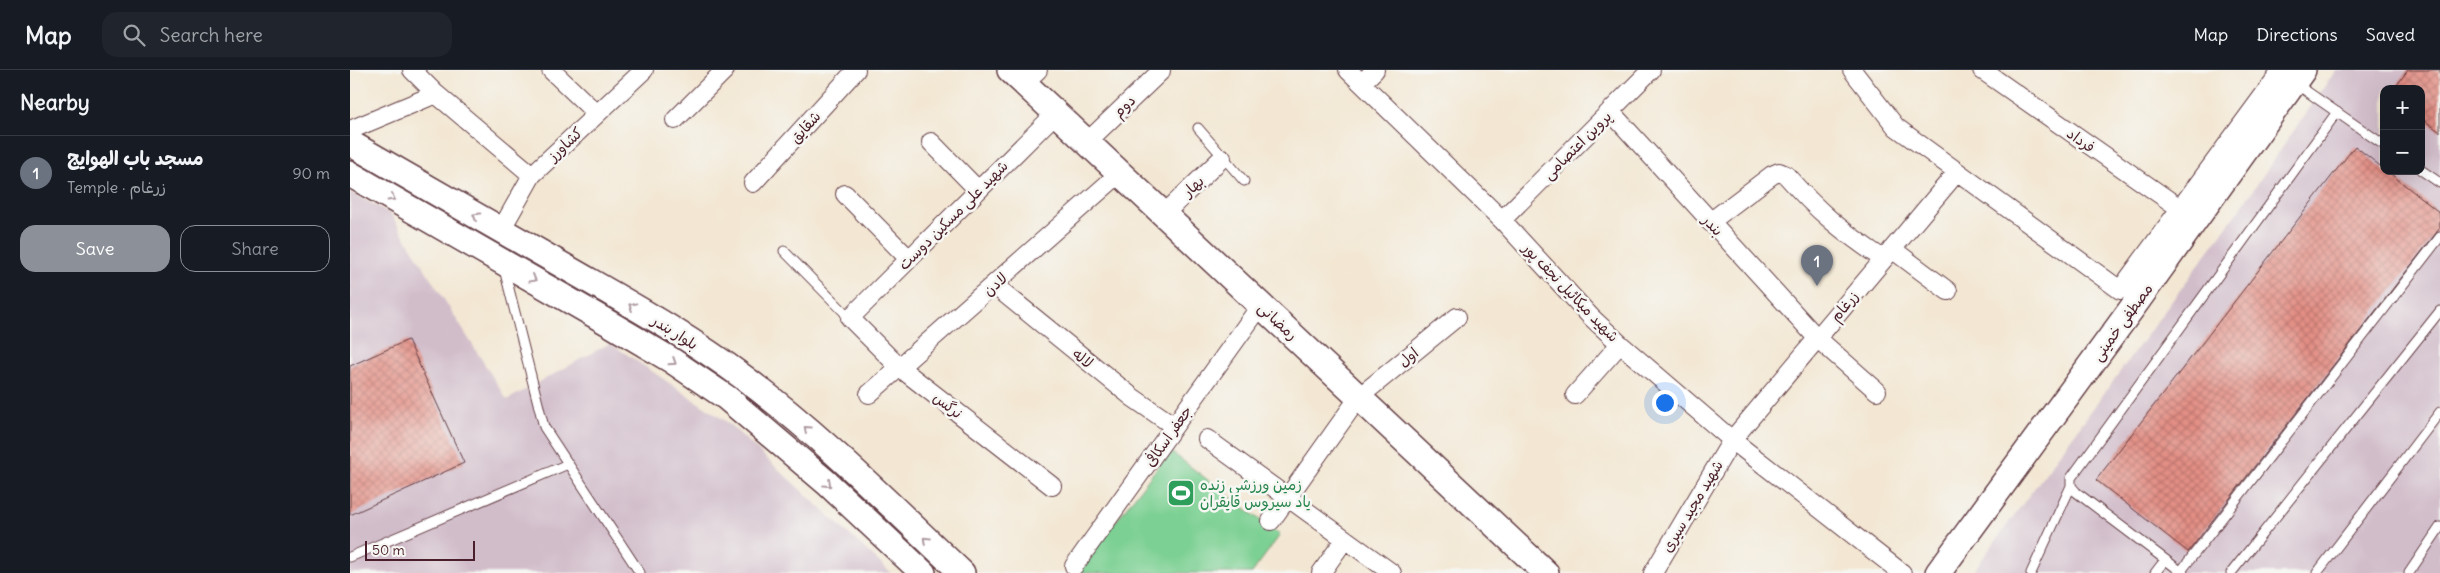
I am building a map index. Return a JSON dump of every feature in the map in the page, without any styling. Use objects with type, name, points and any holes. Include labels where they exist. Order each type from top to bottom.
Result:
[{"type":"main road","name":"رمضانی","points":[[1024,74],[1056,113],[1546,573]]},
{"type":"main road","name":"مصطفی خمینی","points":[[1938,573],[2150,284],[2306,76]]},
{"type":"main road","name":"مصطفی خمینی","points":[[1954,573],[2306,76]]},
{"type":"main road","name":"بلوار بندر","points":[[350,143],[685,338],[742,376],[795,418],[962,573]]},
{"type":"main road","name":"بلوار بندر","points":[[350,174],[671,360],[727,398],[820,476],[923,573]]},
{"type":"street","points":[[412,70],[436,94],[532,175]]},
{"type":"street","points":[[551,70],[597,114]]},
{"type":"street","name":"کشاورز","points":[[501,230],[532,175],[644,70]]},
{"type":"street","points":[[675,120],[725,70]]},
{"type":"street","name":"شقایق","points":[[753,183],[856,70]]},
{"type":"street","name":"شهید میکائیل نجف پور","points":[[1348,70],[1502,220],[1591,317],[1620,344],[1732,440],[1902,573]]},
{"type":"street","points":[[1362,83],[1375,70]]},
{"type":"street","points":[[1852,70],[1896,127],[2120,290],[2282,70]]},
{"type":"street","name":"فرداد","points":[[1982,70],[2181,209]]},
{"type":"street","name":"دوم","points":[[1087,142],[1161,71]]},
{"type":"street","name":"پروین اعتصامی","points":[[1502,220],[1610,111],[1643,73]]},
{"type":"street","points":[[350,130],[436,94]]},
{"type":"street","name":"بندر","points":[[1610,111],[1817,338],[1877,391]]},
{"type":"street","name":"شهید علی مسکین دوست","points":[[850,318],[1056,113]]},
{"type":"street","points":[[931,142],[978,190]]},
{"type":"street","name":"بهار","points":[[1164,214],[1222,158]]},
{"type":"street","points":[[1710,222],[1772,175],[1779,172],[1786,175],[1816,209],[1837,227],[1888,254],[1948,292]]},
{"type":"street","name":"زرغام","points":[[1732,440],[1957,172]]},
{"type":"street","name":"لادن","points":[[869,394],[1120,173]]},
{"type":"street","points":[[844,194],[909,259]]},
{"type":"street","name":"لاله","points":[[994,285],[1132,397],[1174,426]]},
{"type":"street","name":"جعفر اسکافی","points":[[1074,566],[1260,305]]},
{"type":"street","name":"اول","points":[[1271,521],[1359,397],[1456,317]]},
{"type":"street","name":"نرگس","points":[[850,318],[899,367],[1052,486]]},
{"type":"street","points":[[1575,395],[1620,344]]},
{"type":"street","points":[[1208,439],[1392,573]]},
{"type":"street","name":"شهید مجید سیری","points":[[1652,573],[1732,440]]},
{"type":"street","points":[[1320,573],[1345,539]]},
{"type":"lane","points":[[2306,76],[2337,112],[2380,142]]},
{"type":"lane","points":[[2031,573],[2071,486],[2070,478],[2337,112]]},
{"type":"lane","points":[[1198,128],[1222,158],[1244,181]]},
{"type":"lane","points":[[2425,173],[2440,183]]},
{"type":"lane","points":[[2071,486],[2076,492],[2182,572],[2440,237]]},
{"type":"lane","points":[[784,251],[850,318]]},
{"type":"lane","points":[[502,262],[544,427],[640,573]]},
{"type":"lane","points":[[2231,573],[2440,312]]},
{"type":"lane","points":[[2317,573],[2440,412]]},
{"type":"lane","points":[[350,557],[568,464]]},
{"type":"lane","points":[[2409,573],[2440,527]]},
{"type":"lane","points":[[2155,573],[2165,560]]},
{"type":"shaded area","points":[[2336,70],[2440,70],[2440,573],[1972,573],[2241,207]]},
{"type":"shaded area","points":[[350,192],[390,213],[507,400],[610,343],[727,422],[891,573],[350,573]]},
{"type":"green space","name":"زمین ورزشی زنده یاد سیروس قایقران","points":[[1170,451],[1280,535],[1252,573],[1076,573]]},
{"type":"building","points":[[2408,70],[2440,70],[2440,132],[2425,121],[2425,85],[2397,85]]},
{"type":"building","points":[[2355,146],[2380,166],[2380,175],[2392,175],[2440,213],[2440,228],[2188,552],[2096,480]]},
{"type":"building","points":[[408,340],[464,463],[350,515],[350,366]]},
{"type":"place","name":"مسجد باب الهوایج","points":[[1817,286]]},
{"type":"place","name":"زمین ورزشی زنده یاد سیروس قایقران","points":[[1181,493]]}]
